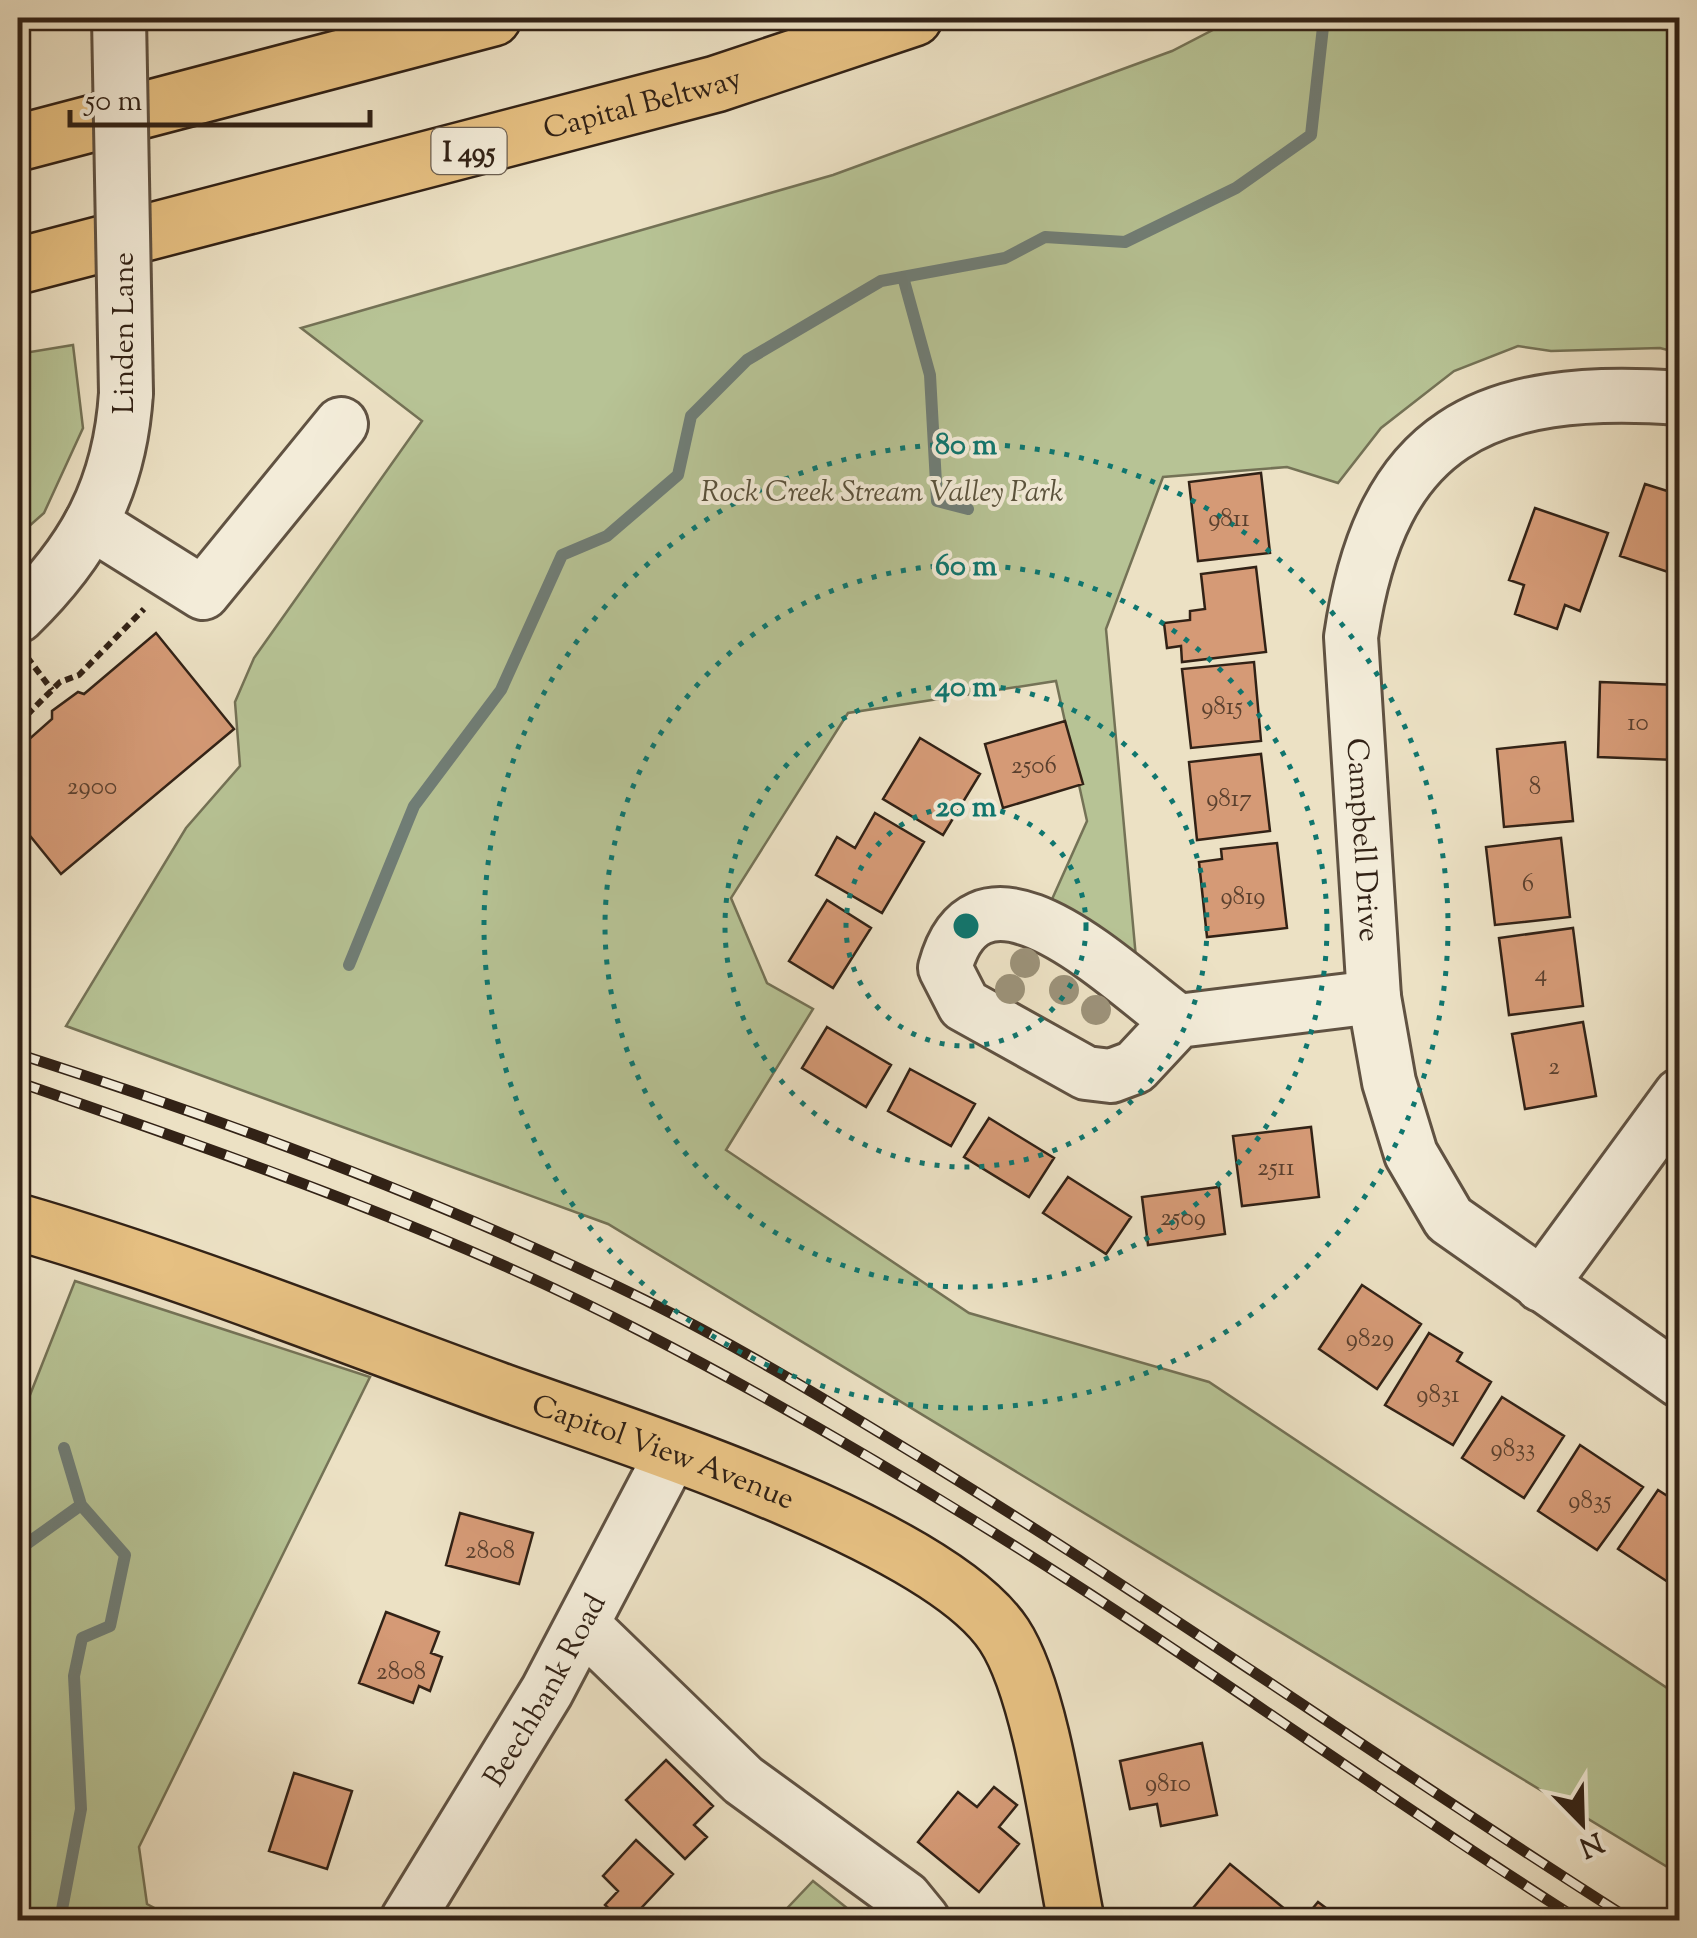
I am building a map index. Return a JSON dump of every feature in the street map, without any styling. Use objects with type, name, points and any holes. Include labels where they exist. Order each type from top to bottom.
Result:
[{"type":"main road","points":[[18,143],[493,18]]},
{"type":"main road","name":"Capital Beltway","points":[[18,266],[716,84],[914,18]]},
{"type":"main road","name":"Capitol View Avenue","points":[[18,1222],[200,1280],[672,1453],[881,1543],[954,1586],[1004,1634],[1029,1693],[1076,1920]]},
{"type":"street","name":"Linden Lane","points":[[20,634],[44,591],[91,524],[110,487],[123,442],[126,394],[119,18]]},
{"type":"street","name":"Campbell Drive","points":[[1680,398],[1604,393],[1528,402],[1465,426],[1411,468],[1382,516],[1359,582],[1350,637],[1374,997],[1389,1082],[1410,1154],[1449,1220],[1680,1381]]},
{"type":"street","points":[[91,524],[204,593],[341,424]]},
{"type":"street","points":[[1178,1022],[1374,997]]},
{"type":"street","points":[[1541,1285],[1680,1095]]},
{"type":"street","name":"Beechbank Road","points":[[408,1920],[583,1625],[672,1453]]},
{"type":"street","points":[[583,1625],[743,1780],[906,1898],[923,1920]]},
{"type":"path","points":[[18,724],[52,690],[79,675],[177,576]]},
{"type":"path","points":[[20,634],[52,690]]},
{"type":"green space","name":"Rock Creek Stream Valley Park","points":[[1236,18],[1679,18],[1679,353],[1660,348],[1551,351],[1518,346],[1454,371],[1381,428],[1338,483],[1287,467],[1163,477],[1106,629],[1136,958],[1049,906],[1087,821],[1056,681],[848,713],[731,898],[767,983],[813,1009],[726,1150],[969,1313],[1209,1382],[1679,1696],[1679,1874],[608,1224],[66,1026],[186,828],[240,766],[235,702],[254,658],[422,421],[301,328],[833,175],[1172,51]]},
{"type":"green space","points":[[73,345],[83,428],[44,513],[18,536],[18,354]]},
{"type":"green space","points":[[75,1281],[370,1377],[139,1847],[147,1904],[177,1920],[18,1920],[18,1411],[28,1400]]},
{"type":"green space","points":[[813,1881],[862,1920],[776,1920]]},
{"type":"building","points":[[1261,473],[1270,553],[1198,561],[1189,482]]},
{"type":"building","points":[[1645,484],[1680,495],[1680,576],[1620,556]]},
{"type":"building","points":[[1535,508],[1608,533],[1580,611],[1565,605],[1557,629],[1515,614],[1524,585],[1509,580]]},
{"type":"building","points":[[1256,567],[1266,652],[1182,662],[1181,646],[1167,648],[1164,623],[1190,620],[1190,611],[1205,609],[1201,574]]},
{"type":"building","points":[[156,633],[234,729],[61,874],[18,821],[18,749],[52,719],[52,711],[78,692],[84,694]]},
{"type":"building","points":[[1254,662],[1261,741],[1191,748],[1182,669]]},
{"type":"building","points":[[1600,682],[1679,685],[1676,760],[1598,757]]},
{"type":"building","points":[[1065,721],[1083,784],[1003,808],[985,744]]},
{"type":"building","points":[[920,738],[980,774],[943,835],[883,799]]},
{"type":"building","points":[[1565,742],[1573,821],[1504,827],[1497,749]]},
{"type":"building","points":[[1261,754],[1270,831],[1197,840],[1189,762]]},
{"type":"building","points":[[875,813],[924,842],[882,913],[816,875],[837,837],[855,848]]},
{"type":"building","points":[[1561,838],[1570,917],[1495,925],[1486,847]]},
{"type":"building","points":[[1277,843],[1287,928],[1207,937],[1199,862],[1222,859],[1221,849]]},
{"type":"building","points":[[827,900],[871,928],[833,988],[789,961]]},
{"type":"building","points":[[1573,928],[1583,1006],[1509,1015],[1499,938]]},
{"type":"building","points":[[1583,1022],[1596,1096],[1525,1109],[1512,1034]]},
{"type":"building","points":[[827,1027],[891,1065],[866,1107],[802,1068]]},
{"type":"building","points":[[910,1069],[975,1104],[951,1146],[888,1111]]},
{"type":"building","points":[[989,1118],[1054,1158],[1029,1197],[964,1157]]},
{"type":"building","points":[[1311,1127],[1319,1197],[1242,1206],[1233,1136]]},
{"type":"building","points":[[1068,1177],[1131,1217],[1106,1254],[1043,1213]]},
{"type":"building","points":[[1219,1187],[1225,1234],[1148,1245],[1142,1197]]},
{"type":"building","points":[[1362,1285],[1421,1324],[1377,1389],[1319,1349]]},
{"type":"building","points":[[1429,1333],[1462,1353],[1457,1361],[1491,1382],[1453,1445],[1385,1405]]},
{"type":"building","points":[[1502,1397],[1564,1436],[1524,1498],[1462,1458]]},
{"type":"building","points":[[1580,1445],[1643,1487],[1597,1550],[1538,1511]]},
{"type":"building","points":[[1658,1490],[1680,1504],[1680,1590],[1618,1549]]},
{"type":"building","points":[[460,1513],[533,1533],[519,1584],[446,1565]]},
{"type":"building","points":[[386,1612],[439,1632],[431,1653],[442,1657],[430,1691],[419,1686],[413,1703],[359,1683]]},
{"type":"building","points":[[1202,1743],[1217,1815],[1161,1826],[1157,1804],[1130,1809],[1120,1761]]},
{"type":"building","points":[[666,1760],[713,1806],[694,1825],[707,1837],[685,1859],[626,1800]]},
{"type":"building","points":[[294,1773],[352,1791],[327,1869],[269,1851]]},
{"type":"building","points":[[994,1787],[1017,1805],[999,1827],[1019,1844],[979,1892],[918,1842],[958,1792],[977,1807]]},
{"type":"building","points":[[636,1840],[673,1874],[630,1920],[621,1920],[605,1905],[618,1891],[603,1876]]},
{"type":"building","points":[[1230,1864],[1286,1910],[1278,1920],[1183,1920]]},
{"type":"building","points":[[1318,1902],[1342,1920],[1303,1920]]},
{"type":"waterway","points":[[349,965],[414,806],[501,690],[562,555],[607,536],[678,475],[691,416],[747,360],[881,281],[1005,258],[1045,237],[1125,242],[1236,188],[1311,135],[1324,18]]},
{"type":"waterway","points":[[903,277],[930,375],[937,501],[968,509]]},
{"type":"waterway","points":[[60,1920],[81,1809],[74,1676],[82,1638],[110,1626],[125,1555],[81,1505],[64,1448]]},
{"type":"waterway","points":[[18,1550],[81,1505]]},
{"type":"railway","points":[[18,1054],[336,1165],[492,1229],[717,1338],[1015,1516],[1631,1920]]},
{"type":"railway","points":[[18,1082],[412,1226],[565,1294],[695,1360],[1020,1549],[1579,1920]]}]
